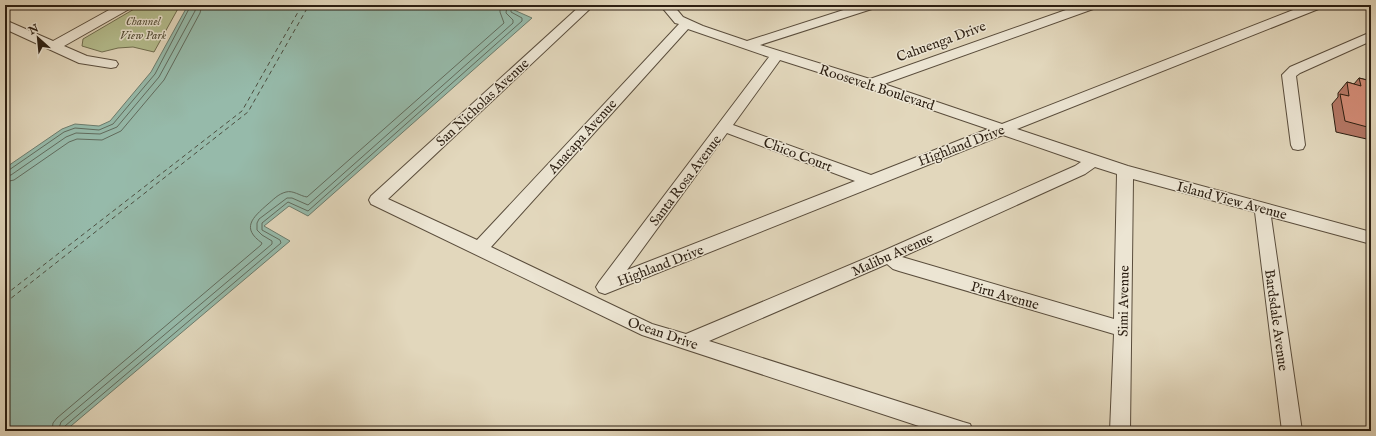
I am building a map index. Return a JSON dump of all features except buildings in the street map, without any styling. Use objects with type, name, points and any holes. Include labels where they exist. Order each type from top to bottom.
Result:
[{"type":"street","points":[[5,7],[9,5]]},
{"type":"street","points":[[54,46],[127,5]]},
{"type":"street","name":"San Nicholas Avenue","points":[[377,200],[588,5]]},
{"type":"street","name":"Roosevelt Boulevard","points":[[666,5],[679,20],[686,24],[777,55],[870,84],[1094,160]]},
{"type":"street","points":[[747,45],[871,5]]},
{"type":"street","name":"Cahuenga Drive","points":[[870,84],[1092,5]]},
{"type":"street","name":"Highland Drive","points":[[606,286],[1317,5]]},
{"type":"street","points":[[5,24],[84,60],[111,64]]},
{"type":"street","name":"Anacapa Avenue","points":[[479,249],[686,24]]},
{"type":"street","points":[[1298,145],[1289,75],[1295,70],[1371,36]]},
{"type":"street","name":"Santa Rosa Avenue","points":[[591,304],[725,127],[777,55]]},
{"type":"street","name":"Chico Court","points":[[725,127],[870,182]]},
{"type":"street","name":"Island View Avenue","points":[[1094,160],[1125,171],[1371,238]]},
{"type":"street","name":"Malibu Avenue","points":[[687,342],[889,256],[1080,170],[1094,160]]},
{"type":"street","name":"Simi Avenue","points":[[1120,431],[1125,171]]},
{"type":"street","name":"Ocean Drive","points":[[377,200],[591,304],[648,330],[963,431]]},
{"type":"street","name":"Bardsdale Avenue","points":[[1262,208],[1292,431]]},
{"type":"street","name":"Piru Avenue","points":[[889,256],[900,264],[1123,329]]},
{"type":"green space","name":"Channel View Park","points":[[141,5],[180,5],[154,52],[133,47],[118,48],[102,52],[82,46],[83,39]]},
{"type":"water","points":[[188,5],[520,5],[514,10],[532,18],[308,216],[289,206],[264,226],[290,241],[65,431],[5,431],[5,168],[62,129],[75,124],[99,126],[110,121],[151,72]]},
{"type":"ferry route","points":[[5,295],[242,111],[302,5]]},
{"type":"ferry route","points":[[5,303],[248,112],[309,5]]}]
